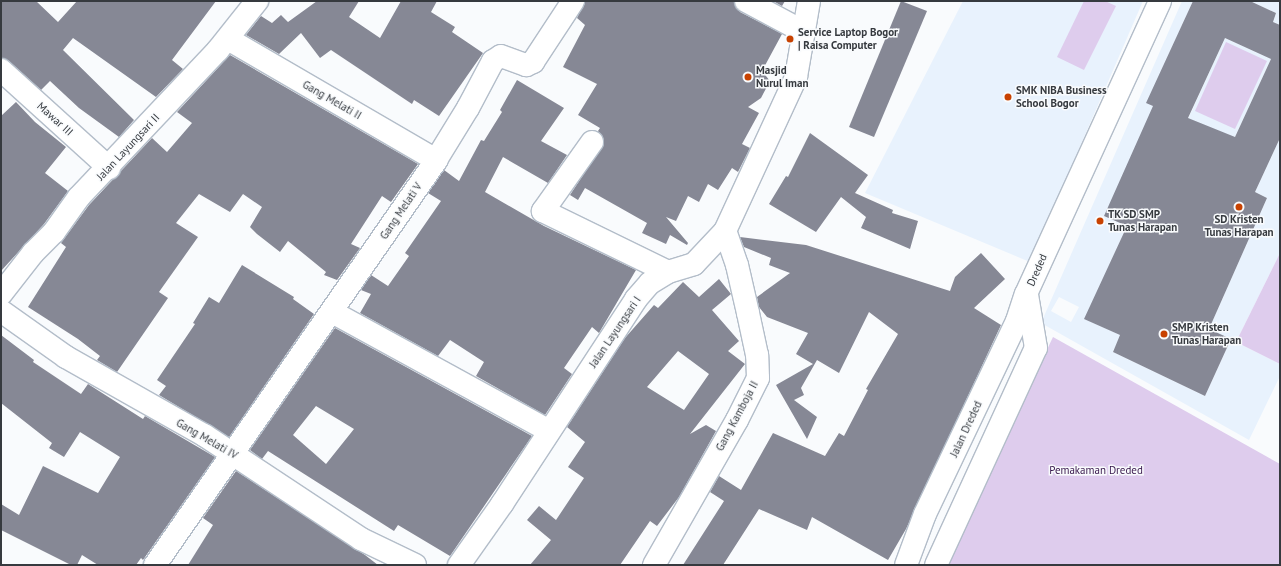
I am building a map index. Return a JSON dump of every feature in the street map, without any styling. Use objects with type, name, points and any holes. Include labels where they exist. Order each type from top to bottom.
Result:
[{"type":"street","name":"Jalan Layungsari II","points":[[1,294],[33,253],[54,232],[79,197],[109,168],[228,39],[257,1]]},
{"type":"street","name":"Gang Melati V","points":[[155,565],[231,452],[332,312],[436,160],[495,58],[501,56],[526,65],[533,62],[573,1]]},
{"type":"street","points":[[746,1],[804,32]]},
{"type":"street","name":"Jalan Layungsari I","points":[[459,565],[502,504],[636,299],[650,283],[668,272],[694,264],[725,231],[796,77],[809,1]]},
{"type":"street","name":"Dreded","points":[[936,565],[1036,348],[1026,294],[1160,1]]},
{"type":"street","name":"Gang Melati II","points":[[228,39],[436,160]]},
{"type":"street","name":"Mawar III","points":[[1,70],[109,168]]},
{"type":"street","points":[[592,142],[543,211],[668,272]]},
{"type":"street","name":"Gang Kamboja II","points":[[654,565],[737,420],[758,378],[757,355],[748,313],[737,265],[725,231]]},
{"type":"street","name":"Jalan Dreded","points":[[906,565],[925,514],[1017,321],[1026,294]]},
{"type":"street","name":"Gang Melati IV","points":[[1,311],[66,358],[231,452],[361,539],[415,565]]},
{"type":"street","points":[[332,312],[549,430]]},
{"type":"street","points":[[959,443],[986,456]]},
{"type":"shaded area","name":"SMK NIBA Business School Bogor","points":[[963,1],[1143,1],[1030,262],[865,193]]},
{"type":"shaded area","name":"TK SD SMP Tunas Harapan","points":[[1182,1],[1193,1],[1147,103],[1187,121],[1225,38],[1271,59],[1235,137],[1168,135],[1129,222],[1167,135],[1104,216],[1127,226],[1085,319],[1120,335],[1129,317],[1113,352],[1205,396],[1231,339],[1209,329],[1267,198],[1255,192],[1280,138],[1280,253],[1236,342],[1280,364],[1280,376],[1249,440],[1041,323]],"holes":[[[1059,297],[1079,307],[1071,322],[1051,311]]]},
{"type":"shaded area","points":[[1250,1],[1280,1],[1280,25],[1273,22],[1276,13]]},
{"type":"green space","points":[[1084,1],[1105,1],[1116,6],[1084,70],[1057,57]]},
{"type":"green space","points":[[1226,42],[1267,61],[1235,129],[1195,111]]},
{"type":"green space","points":[[1280,253],[1280,364],[1236,342]]},
{"type":"green space","name":"Pemakaman Dreded","points":[[1053,337],[1280,464],[1280,565],[945,565]]},
{"type":"building","points":[[1,1],[36,1],[58,22],[77,1],[216,1],[172,60],[183,69],[156,97],[73,38],[63,50],[134,120],[119,137],[79,108],[50,81],[41,90],[9,61],[1,58]]},
{"type":"building","points":[[317,1],[359,1],[349,17],[380,38],[401,1],[437,1],[431,12],[455,27],[452,32],[483,53],[439,116],[414,100],[412,104],[331,50],[320,58],[301,33],[279,54],[246,35],[261,16],[272,23],[281,15],[288,22]]},
{"type":"building","points":[[585,1],[734,1],[740,12],[782,34],[762,71],[770,81],[761,98],[748,107],[759,113],[742,144],[750,148],[738,172],[732,168],[718,190],[708,184],[699,202],[688,196],[676,221],[666,217],[688,243],[687,245],[670,235],[666,244],[642,233],[647,223],[585,188],[578,200],[570,195],[604,143],[598,131],[600,128],[578,115],[597,84],[563,67],[585,25],[577,18]]},
{"type":"building","points":[[773,1],[785,1],[782,6]]},
{"type":"building","points":[[901,1],[927,11],[874,137],[849,127]]},
{"type":"building","points":[[1193,1],[1250,1],[1276,13],[1273,22],[1280,25],[1280,138],[1255,192],[1267,198],[1209,329],[1231,339],[1205,396],[1113,352],[1120,335],[1084,319],[1127,226],[1104,216],[1153,106],[1146,103]],"holes":[[[1225,38],[1271,59],[1235,137],[1188,118]]]},
{"type":"building","points":[[230,55],[418,164],[391,202],[382,196],[351,244],[360,248],[337,280],[324,275],[326,272],[288,241],[280,252],[257,234],[250,227],[262,207],[243,194],[230,212],[199,194],[176,223],[198,237],[159,292],[168,298],[117,372],[97,360],[100,356],[78,339],[28,307],[66,247],[61,243],[89,205],[152,138],[167,152],[192,123],[177,112]]},
{"type":"building","points":[[517,80],[564,108],[541,141],[567,155],[548,183],[503,157],[485,192],[544,226],[636,270],[599,333],[592,327],[564,368],[572,374],[545,415],[476,376],[484,362],[450,340],[438,356],[360,313],[371,294],[361,290],[371,275],[388,286],[409,256],[405,253],[441,201],[428,193],[444,170],[459,181],[481,140],[484,141],[502,112],[500,110]]},
{"type":"building","points":[[16,102],[35,122],[66,147],[45,173],[68,191],[44,224],[1,271],[1,116]]},
{"type":"building","points":[[810,133],[868,175],[855,193],[893,210],[892,213],[918,221],[910,249],[861,228],[866,217],[841,197],[816,232],[769,204],[786,176],[788,177]]},
{"type":"building","points":[[740,237],[806,245],[950,291],[955,277],[981,253],[1005,279],[974,308],[1001,325],[906,529],[888,560],[812,517],[807,530],[759,509],[723,565],[683,565],[724,501],[710,492],[719,476],[741,490],[773,433],[825,456],[839,433],[844,436],[868,390],[866,389],[898,334],[869,312],[839,373],[817,360],[801,388],[804,395],[794,400],[817,417],[807,439],[776,385],[813,364],[796,354],[808,333],[767,317],[759,307],[757,297],[790,273],[769,265],[771,258],[744,247]]},
{"type":"building","points":[[242,265],[294,297],[293,299],[314,314],[229,437],[159,395],[166,386],[157,380],[195,324],[193,323],[209,297],[219,303]]},
{"type":"building","points":[[719,279],[731,294],[712,310],[739,341],[728,351],[745,364],[690,434],[706,425],[716,431],[679,497],[657,526],[650,521],[620,565],[530,565],[551,540],[527,520],[539,506],[556,520],[584,478],[568,467],[585,442],[567,427],[625,338],[654,305],[658,308],[683,282],[699,297]],"holes":[[[678,351],[709,374],[684,410],[647,387]]]},
{"type":"building","points":[[335,328],[532,436],[450,556],[398,525],[394,531],[268,451],[262,459],[250,450]],"holes":[[[316,406],[354,429],[326,464],[293,435]]]},
{"type":"building","points":[[1,335],[34,360],[33,362],[81,394],[88,384],[143,419],[145,416],[215,457],[143,560],[141,558],[136,565],[98,565],[82,555],[77,565],[71,565],[1,530],[1,504],[19,515],[43,466],[98,493],[120,457],[80,432],[64,457],[49,448],[52,443],[1,403]]},
{"type":"building","points":[[236,471],[378,565],[188,565],[213,525],[203,518]]},
{"type":"place","name":"Service Laptop Bogor | Raisa Computer","points":[[790,39]]},
{"type":"place","name":"Masjid Nurul Iman","points":[[748,77]]},
{"type":"place","name":"SMK NIBA Business School Bogor","points":[[1008,97]]},
{"type":"place","name":"SD Kristen Tunas Harapan","points":[[1239,207]]},
{"type":"place","name":"TK SD SMP Tunas Harapan","points":[[1100,221]]},
{"type":"place","name":"SMP Kristen Tunas Harapan","points":[[1164,334]]}]
